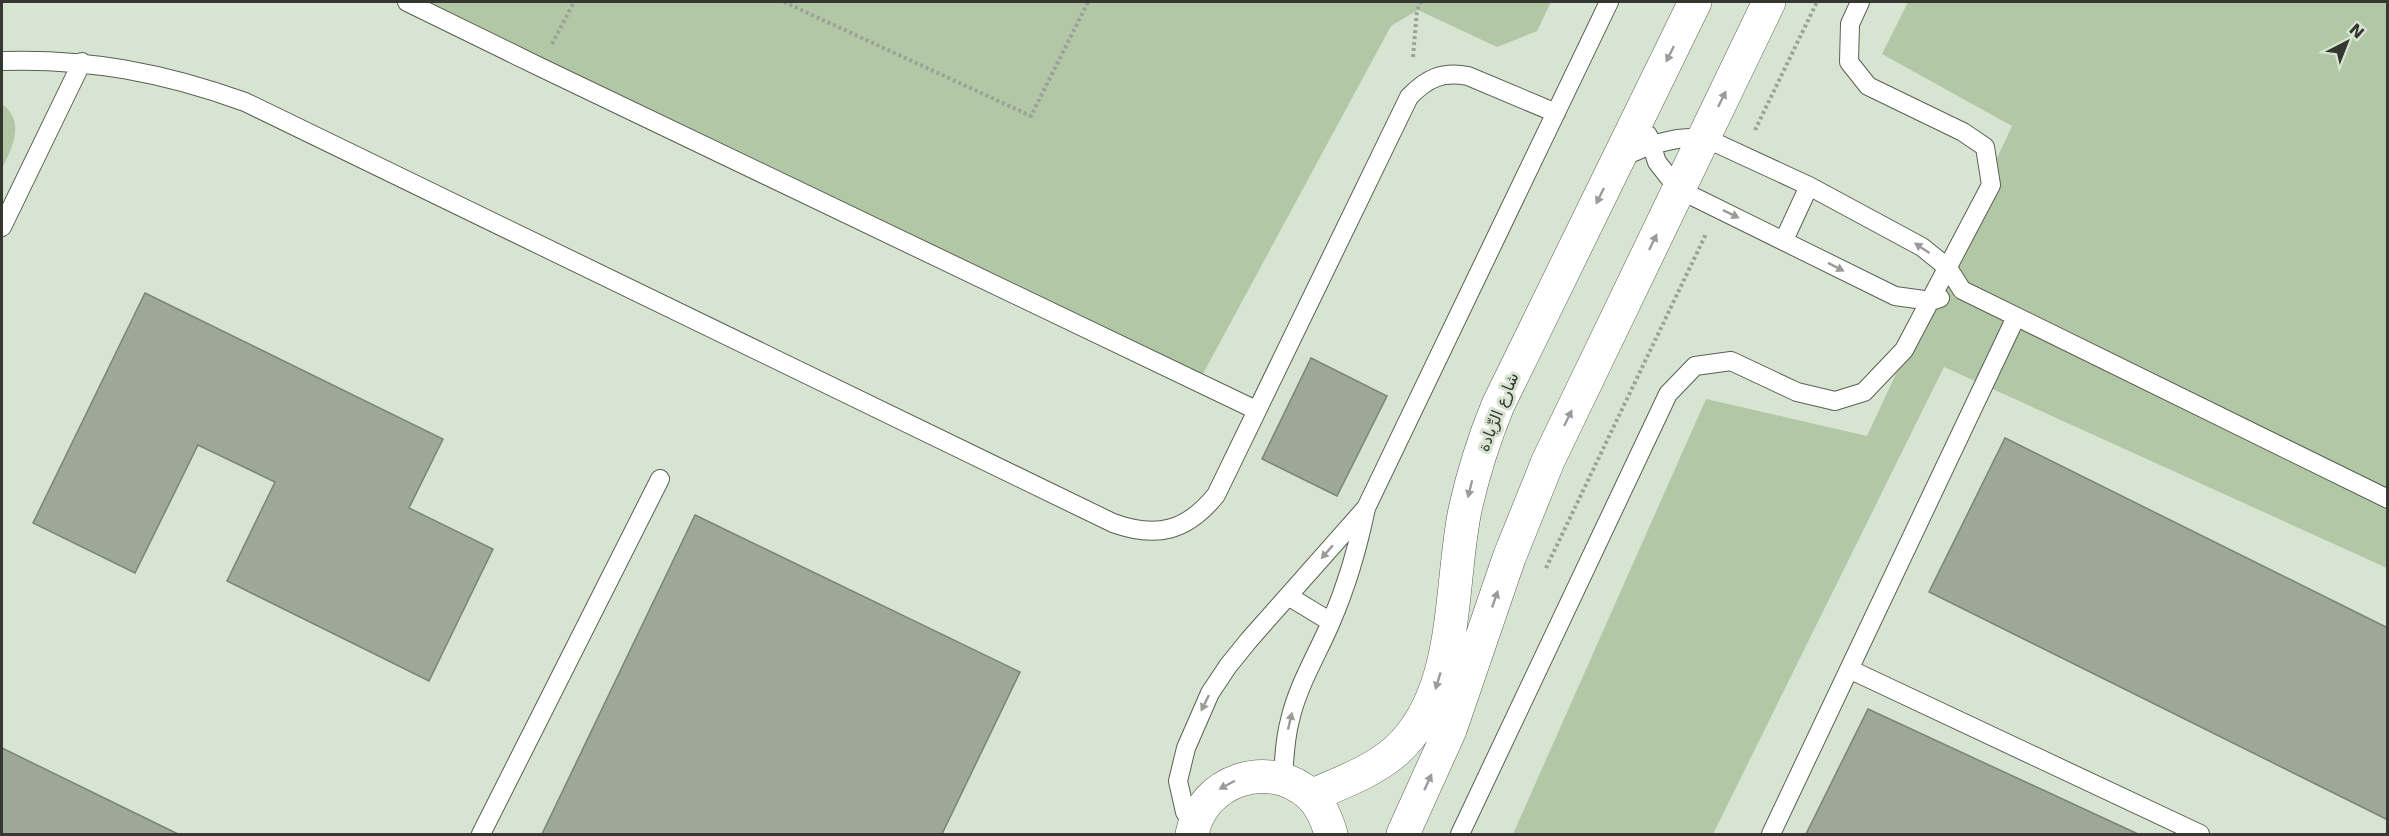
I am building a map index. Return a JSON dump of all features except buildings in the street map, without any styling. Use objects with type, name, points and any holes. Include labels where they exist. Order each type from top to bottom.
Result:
[{"type":"street","name":"شارع الرِّيادة","points":[[1311,796],[1380,764],[1412,733],[1434,696],[1445,657],[1465,510],[1486,435],[1498,405],[1695,2]]},
{"type":"street","points":[[1403,834],[1454,719],[1509,558],[1540,479],[1769,2]]},
{"type":"street","points":[[1192,830],[1203,804],[1219,789],[1239,779],[1262,775],[1283,779],[1298,786],[1311,796],[1324,813],[1331,834]]},
{"type":"lane","points":[[407,2],[540,68],[1257,410]]},
{"type":"lane","points":[[1283,779],[1290,719],[1299,690],[1331,622],[1353,564],[1366,508],[1609,2]]},
{"type":"lane","points":[[1460,834],[1668,394],[1695,366],[1731,361],[1797,392],[1835,401],[1864,392],[1904,350],[1991,185],[1985,147],[1963,132],[1868,86],[1848,63],[1850,24],[1860,2]]},
{"type":"lane","points":[[2,61],[82,62],[164,76],[245,102],[1091,513],[1132,530],[1151,532],[1171,529],[1189,521],[1204,510],[1216,495],[1409,97],[1420,85],[1434,76],[1457,74],[1468,76],[1556,113]]},
{"type":"lane","points":[[2,227],[82,62]]},
{"type":"lane","points":[[1645,106],[1650,146],[1657,162],[1678,189],[1895,296],[1931,301],[1962,290]]},
{"type":"lane","points":[[1618,159],[1650,146],[1677,139],[1703,137],[1744,154],[1922,247],[1948,268],[1962,290],[2388,499]]},
{"type":"lane","points":[[1784,240],[1809,186]]},
{"type":"lane","points":[[1771,834],[2016,316]]},
{"type":"lane","points":[[480,834],[660,479]]},
{"type":"lane","points":[[1192,830],[1178,781],[1181,765],[1197,721],[1210,693],[1228,666],[1366,508]]},
{"type":"lane","points":[[1288,597],[1331,622]]},
{"type":"lane","points":[[1849,669],[2200,834]]},
{"type":"path","points":[[540,68],[574,2]]},
{"type":"path","points":[[784,2],[1031,116],[1088,2]]},
{"type":"path","points":[[1409,97],[1417,10],[1421,2]]},
{"type":"path","points":[[1744,154],[1817,2]]},
{"type":"path","points":[[1543,575],[1718,208]]},
{"type":"green space","points":[[407,2],[1551,2],[1537,31],[1497,47],[1418,10],[1391,26],[1198,383]]},
{"type":"green space","points":[[1908,2],[2387,2],[2387,568],[1944,367],[1713,834],[1513,834],[1706,399],[1867,436],[2012,126],[1882,54]]},
{"type":"green space","points":[[2,104],[14,119],[15,135],[2,169]]}]
